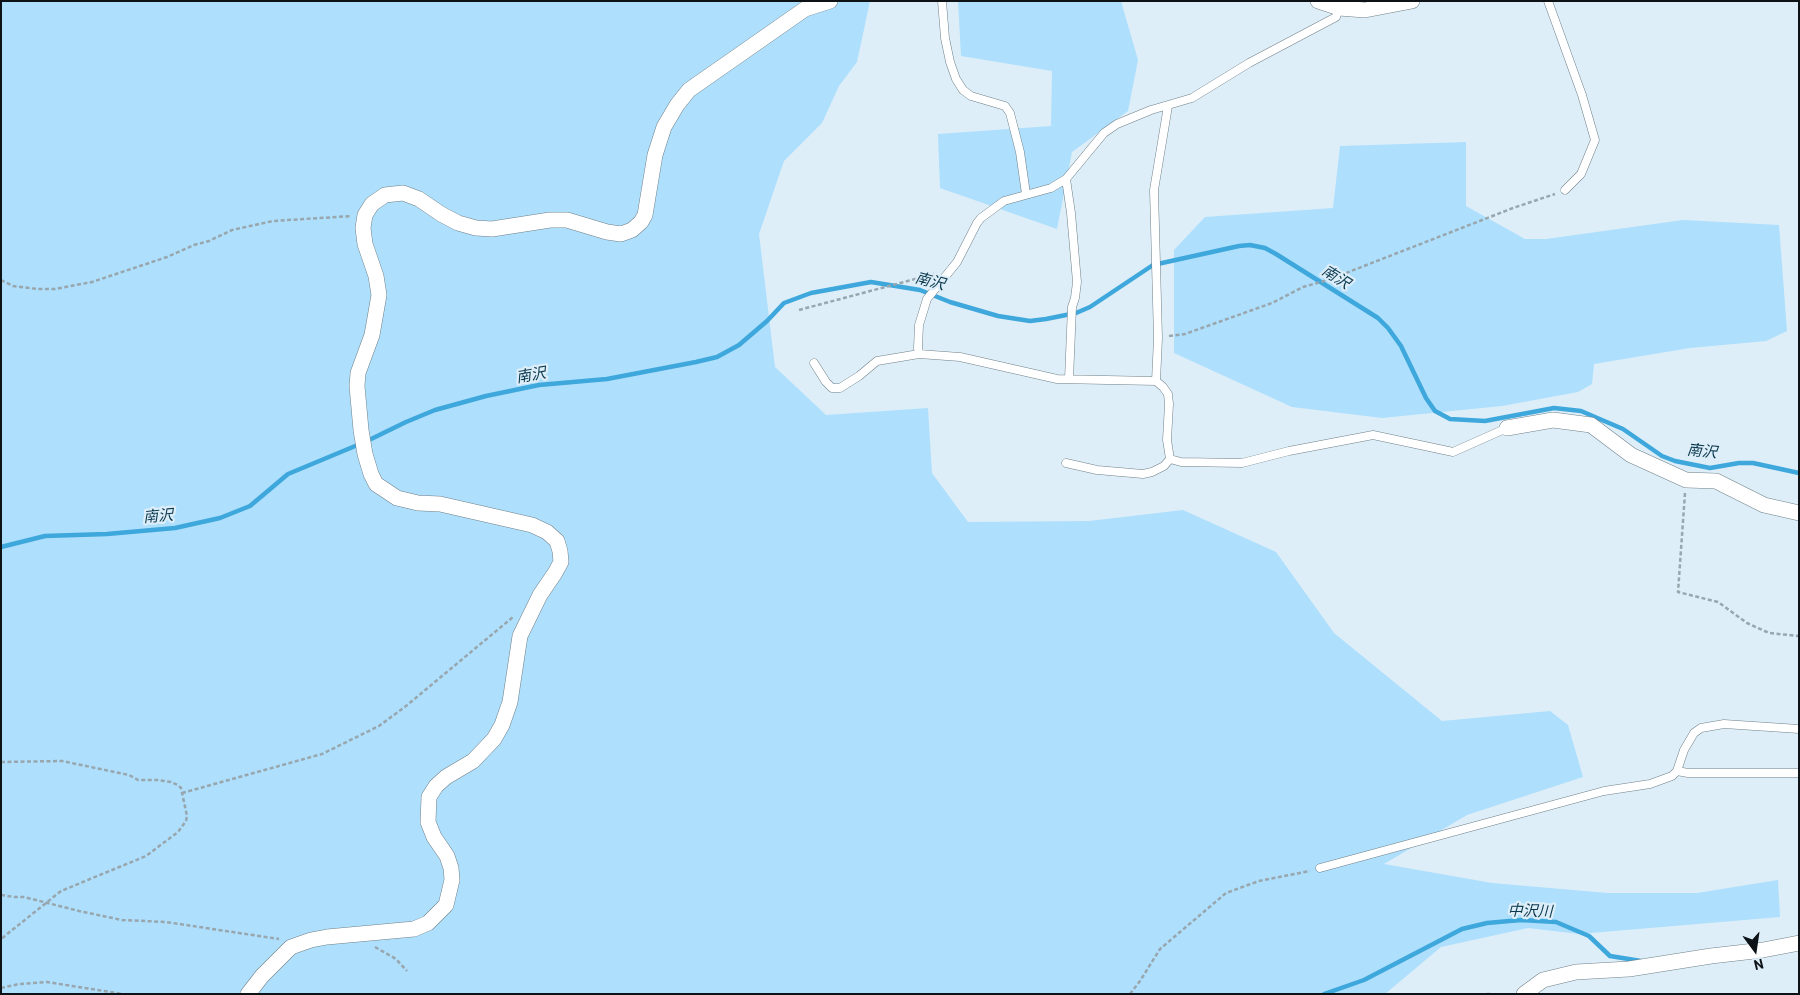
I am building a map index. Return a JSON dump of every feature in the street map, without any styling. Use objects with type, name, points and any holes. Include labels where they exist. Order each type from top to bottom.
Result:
[{"type":"street","points":[[248,994],[266,971],[291,947],[319,938],[414,928],[428,923],[446,904],[452,880],[451,868],[447,856],[434,836],[428,822],[427,808],[429,797],[436,786],[473,761],[494,739],[502,725],[510,702],[520,636],[540,595],[561,562],[557,540],[532,524],[440,504],[418,503],[397,498],[376,484],[365,454],[357,395],[358,373],[372,335],[379,295],[376,276],[365,244],[363,228],[365,215],[372,204],[385,196],[403,193],[418,199],[458,223],[476,228],[492,229],[550,220],[567,220],[607,232],[621,234],[632,230],[641,222],[645,215],[655,155],[664,127],[677,105],[689,90],[805,9],[830,1]]},
{"type":"street","points":[[1318,1],[1339,8],[1365,10],[1412,1]]},
{"type":"street","points":[[1507,428],[1553,420],[1591,425],[1631,455],[1686,480],[1716,481],[1764,505],[1799,513]]},
{"type":"street","points":[[1524,994],[1542,980],[1576,972],[1629,969],[1799,943]]},
{"type":"lane","points":[[942,1],[945,38],[956,79],[963,90],[971,96],[1005,106],[1010,113],[1020,152],[1026,194]]},
{"type":"lane","points":[[1548,1],[1582,95],[1595,140],[1581,174],[1565,190]]},
{"type":"lane","points":[[919,354],[918,337],[923,307],[932,292],[958,262],[976,224],[981,218],[1004,201],[1051,188],[1066,179],[1104,133],[1117,124],[1151,110],[1192,98],[1249,63],[1336,17],[1339,8]]},
{"type":"lane","points":[[1156,381],[1158,338],[1154,190],[1168,106]]},
{"type":"lane","points":[[1066,179],[1071,213],[1076,282],[1075,298],[1072,307],[1069,379]]},
{"type":"lane","points":[[814,363],[832,388],[840,388],[859,376],[877,361],[919,354],[960,357],[1057,379],[1156,381],[1163,387],[1168,394],[1169,404],[1167,440],[1170,459],[1164,466],[1158,470],[1143,474],[1097,470],[1066,463]]},
{"type":"lane","points":[[1170,459],[1181,462],[1242,463],[1289,451],[1372,435],[1453,452],[1507,428]]},
{"type":"lane","points":[[1320,868],[1604,790],[1650,784],[1672,776],[1677,770],[1690,739],[1701,728],[1724,724],[1799,729]]},
{"type":"lane","points":[[1677,770],[1688,773],[1799,773]]},
{"type":"path","points":[[1158,338],[1185,334],[1272,303],[1303,287],[1328,280],[1513,208],[1565,190]]},
{"type":"path","points":[[1,280],[13,286],[55,289],[92,282],[167,257],[232,230],[273,221],[365,215]]},
{"type":"path","points":[[799,310],[939,272],[958,262]]},
{"type":"path","points":[[1686,480],[1678,592],[1718,602],[1747,623],[1769,633],[1798,636],[1799,634]]},
{"type":"path","points":[[182,792],[322,754],[379,726],[406,706],[518,613]]},
{"type":"path","points":[[1,762],[62,761],[129,775],[138,780],[171,782],[178,785],[186,808],[186,822],[168,841],[146,856],[61,891],[1,939]]},
{"type":"path","points":[[1130,994],[1160,949],[1226,893],[1259,882],[1320,868]]},
{"type":"path","points":[[1,895],[14,898],[24,897],[122,920],[166,922],[280,939]]},
{"type":"path","points":[[354,935],[363,942],[386,952],[396,959],[407,971]]},
{"type":"path","points":[[1,988],[19,984],[47,982],[123,994]]},
{"type":"shaded area","points":[[1,1],[870,1],[857,62],[839,86],[822,123],[784,161],[759,234],[775,367],[826,415],[928,408],[932,473],[968,522],[1089,521],[1183,510],[1276,552],[1334,633],[1442,721],[1550,711],[1568,725],[1583,777],[1467,815],[1384,864],[1492,883],[1608,893],[1697,893],[1778,880],[1780,917],[1579,934],[1528,928],[1441,947],[1385,994],[1,994]]},
{"type":"shaded area","points":[[958,1],[1121,1],[1138,60],[1128,111],[1072,152],[1057,229],[940,188],[938,134],[1051,126],[1052,71],[961,56]]},
{"type":"shaded area","points":[[1466,142],[1466,206],[1525,239],[1546,239],[1683,220],[1779,225],[1787,331],[1766,341],[1690,348],[1594,364],[1592,384],[1578,392],[1502,406],[1382,418],[1292,407],[1174,353],[1174,250],[1205,217],[1333,208],[1340,146]]},
{"type":"waterway","name":"南沢","points":[[367,441],[435,410],[486,396],[539,385],[607,379],[717,357],[739,345],[767,321],[784,303],[811,293],[871,282],[920,290],[950,302],[998,316],[1030,321],[1076,313],[1090,307],[1153,265],[1250,245],[1265,248],[1276,254],[1378,318],[1401,346],[1426,398],[1435,411],[1450,419],[1485,421],[1554,408],[1581,411],[1623,429],[1662,456],[1675,461],[1710,468],[1739,463],[1753,463],[1799,473]]},
{"type":"waterway","name":"南沢","points":[[1,547],[45,536],[107,534],[175,528],[220,518],[250,506],[288,474],[360,444]]},
{"type":"waterway","name":"中沢川","points":[[1324,994],[1364,980],[1462,929],[1487,923],[1521,920],[1556,922],[1589,936],[1610,956],[1641,961]]}]
